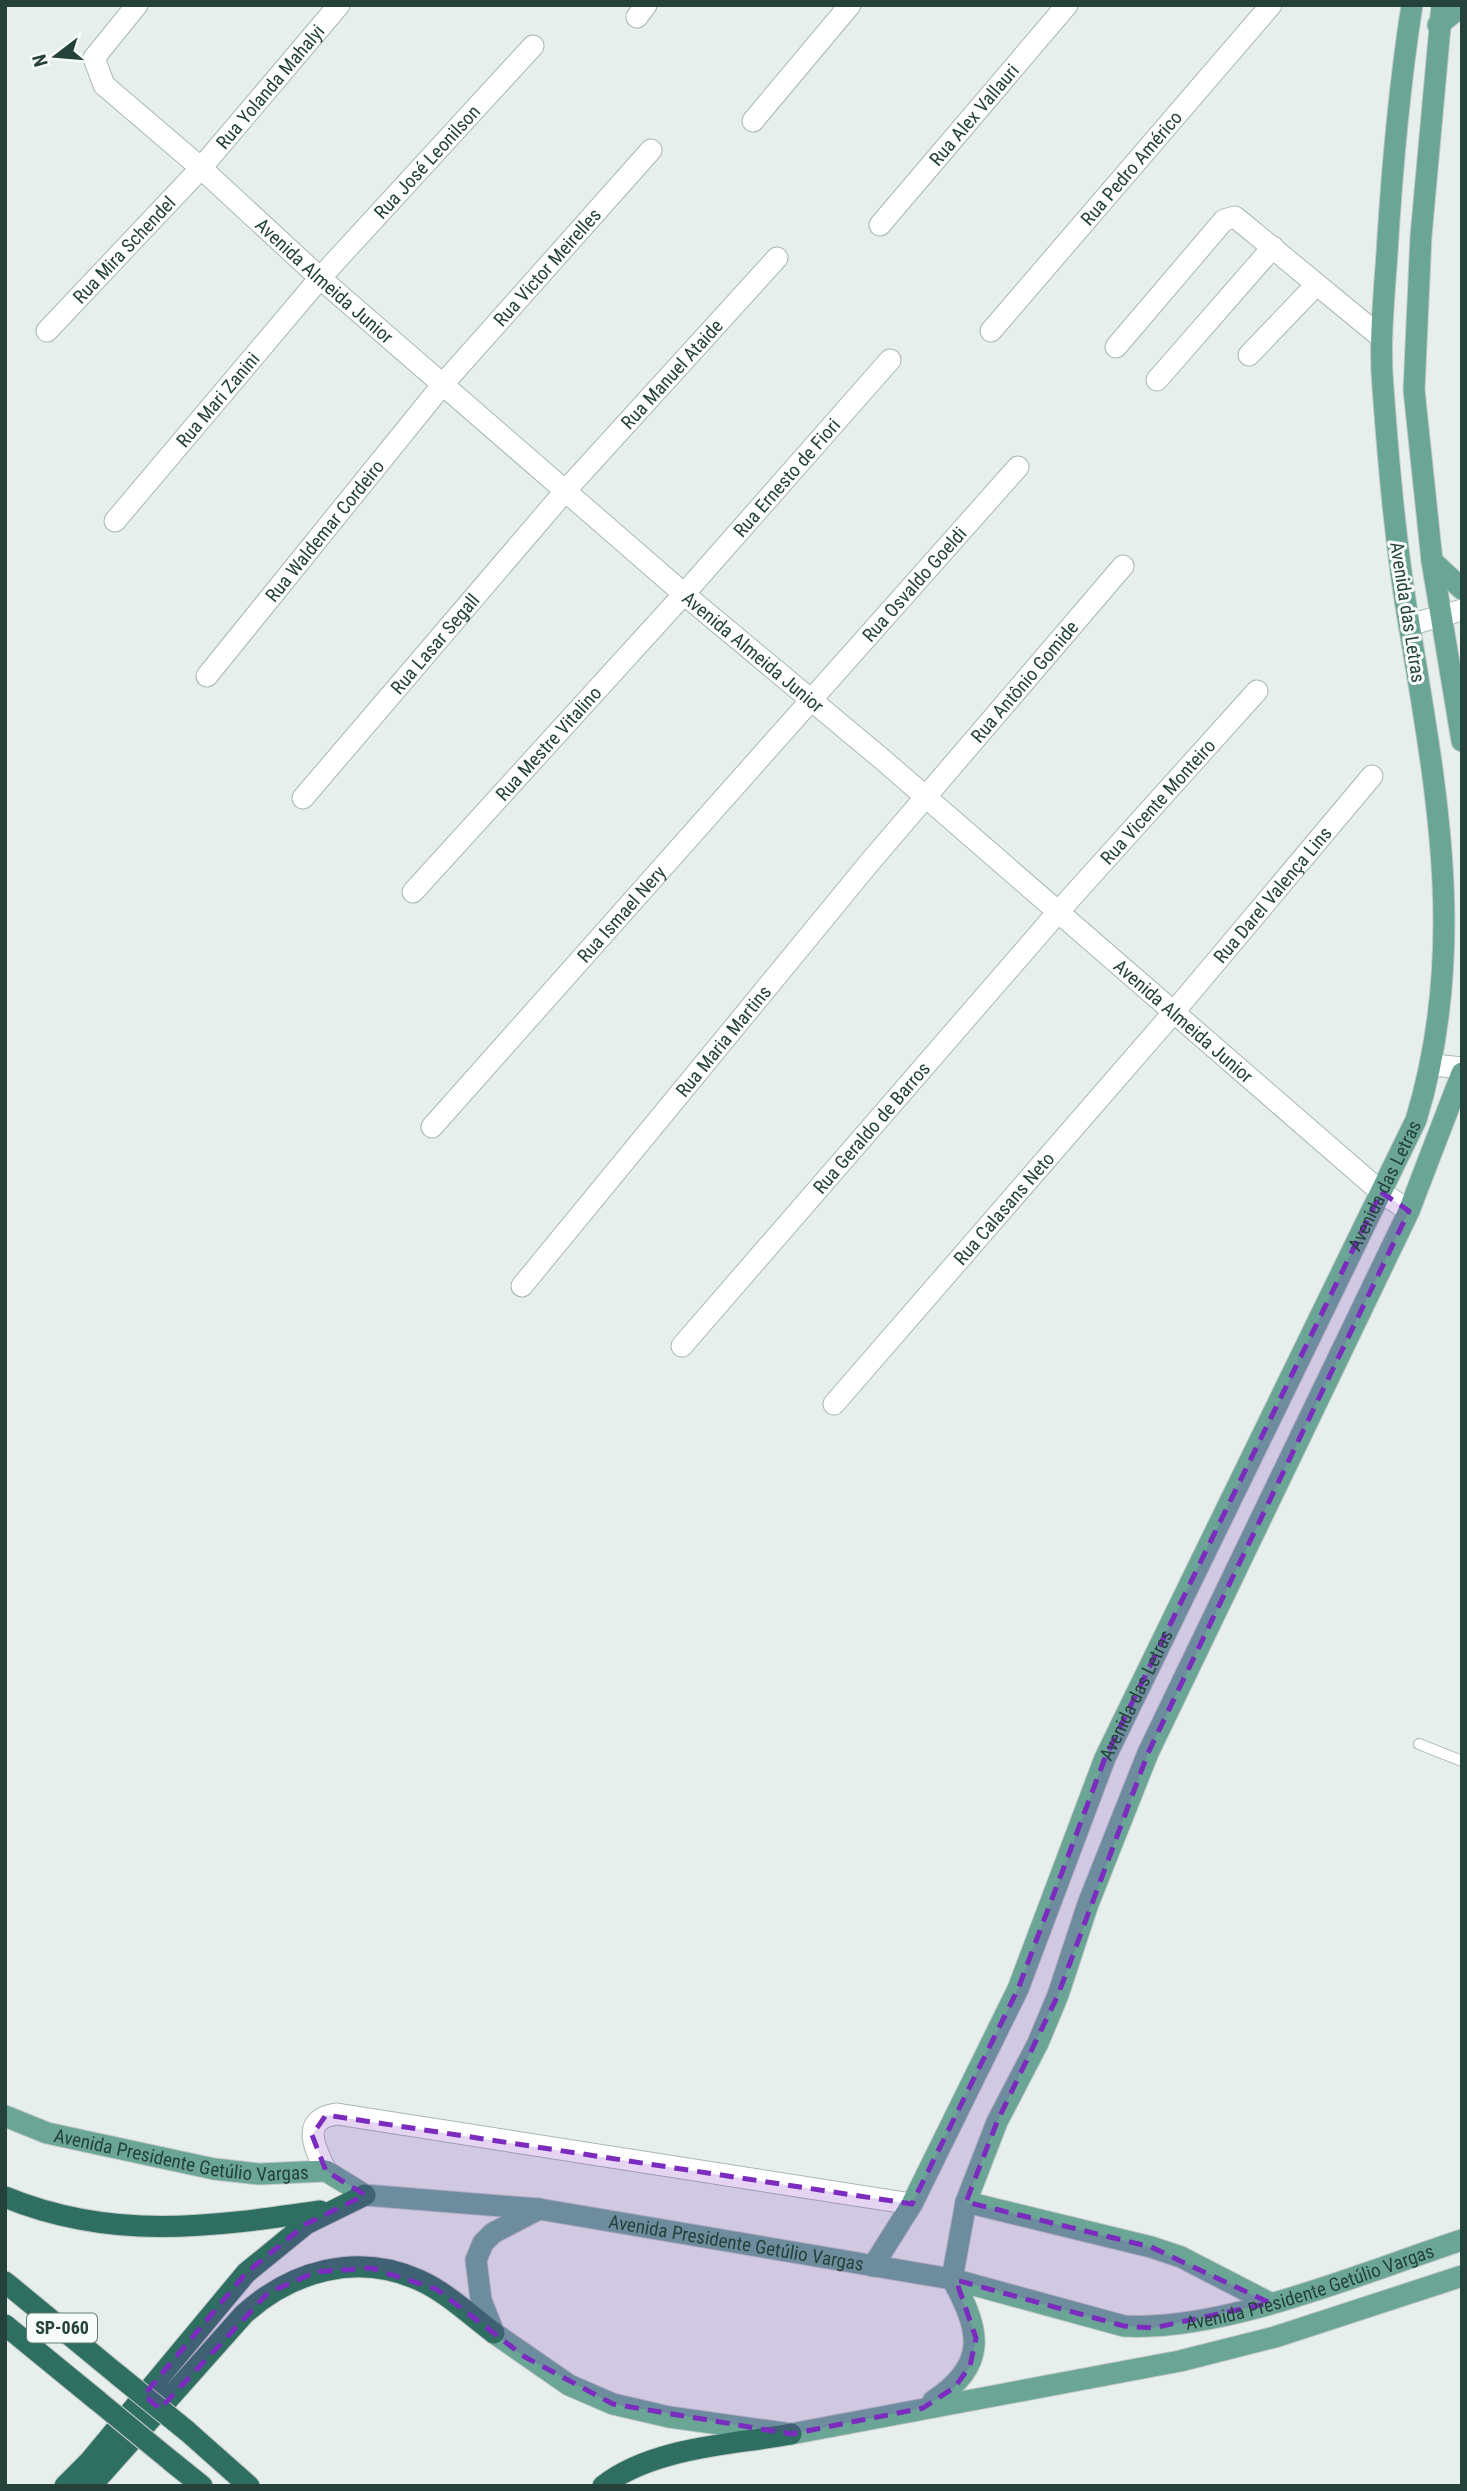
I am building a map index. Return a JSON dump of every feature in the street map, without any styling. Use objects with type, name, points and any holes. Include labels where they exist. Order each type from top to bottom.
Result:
[{"type":"highway","points":[[65,2486],[89,2462],[246,2273],[282,2241],[333,2210],[365,2195]]},
{"type":"highway","points":[[5,2197],[32,2208],[106,2225],[212,2227],[333,2210]]},
{"type":"highway","points":[[91,2486],[244,2314],[268,2293],[293,2279],[343,2268],[393,2271],[436,2289],[494,2333]]},
{"type":"highway","name":"SP-060","points":[[5,2282],[187,2431],[249,2486]]},
{"type":"highway","name":"SP-060","points":[[5,2325],[202,2486]]},
{"type":"highway","points":[[603,2486],[643,2464],[676,2455],[791,2434]]},
{"type":"main road","name":"Avenida das Letras","points":[[873,2266],[912,2204],[1028,1966],[1105,1758],[1416,1120],[1434,1065],[1450,971],[1450,864],[1396,537],[1382,385],[1382,338],[1394,136],[1412,5]]},
{"type":"main road","points":[[1440,15],[1462,6]]},
{"type":"main road","name":"Avenida das Letras","points":[[1440,15],[1421,236],[1414,390],[1432,561],[1451,612],[1462,741]]},
{"type":"main road","points":[[1405,50],[1409,78],[1415,86],[1429,82],[1436,58]]},
{"type":"main road","points":[[1432,561],[1462,589]]},
{"type":"main road","name":"Avenida das Letras","points":[[952,2279],[966,2202],[997,2122],[1038,2043],[1058,1995],[1088,1904],[1148,1753],[1409,1211],[1462,1071]]},
{"type":"main road","name":"Avenida Presidente Getúlio Vargas","points":[[5,2116],[47,2133],[214,2169],[258,2174],[326,2171],[365,2195],[539,2210],[952,2279],[1124,2326],[1153,2328],[1203,2320],[1270,2303],[1462,2240]]},
{"type":"main road","points":[[966,2202],[1151,2247],[1181,2257],[1270,2303]]},
{"type":"main road","points":[[494,2333],[481,2300],[476,2260],[483,2243],[493,2233],[539,2210]]},
{"type":"main road","name":"Avenida Presidente Getúlio Vargas","points":[[494,2333],[569,2385],[613,2404],[669,2417],[791,2434],[923,2407],[1180,2361],[1275,2337],[1462,2276]]},
{"type":"main road","points":[[923,2407],[956,2387],[965,2376],[976,2338],[964,2301],[952,2279]]},
{"type":"street","name":"Avenida Almeida Junior","points":[[137,5],[94,58],[104,85],[201,168],[320,278],[684,594],[1059,911],[1381,1192],[1409,1211]]},
{"type":"street","name":"Rua Yolanda Mahalyi","points":[[201,168],[339,5]]},
{"type":"street","points":[[752,121],[850,5]]},
{"type":"street","name":"Rua Alex Vallauri","points":[[880,225],[1067,5]]},
{"type":"street","name":"Rua Pedro Américo","points":[[991,331],[1271,5]]},
{"type":"street","name":"Rua José Leonilson","points":[[320,278],[533,46]]},
{"type":"street","name":"Rua Victor Meirelles","points":[[443,384],[651,150]]},
{"type":"street","name":"Rua Mira Schendel","points":[[47,331],[201,168]]},
{"type":"street","points":[[1116,347],[1224,220],[1241,219],[1382,338]]},
{"type":"street","points":[[1157,380],[1273,247]]},
{"type":"street","name":"Rua Manuel Ataide","points":[[566,490],[777,258]]},
{"type":"street","name":"Rua Mari Zanini","points":[[115,522],[320,278]]},
{"type":"street","points":[[1250,355],[1316,285]]},
{"type":"street","name":"Rua Ernesto de Fiori","points":[[684,594],[890,360]]},
{"type":"street","name":"Rua Waldemar Cordeiro","points":[[207,676],[443,384]]},
{"type":"street","name":"Rua Osvaldo Goeldi","points":[[809,700],[1018,467]]},
{"type":"street","name":"Rua Lasar Segall","points":[[303,798],[566,490]]},
{"type":"street","name":"Rua Antônio Gomide","points":[[928,799],[1123,566]]},
{"type":"street","name":"Rua Mestre Vitalino","points":[[413,892],[684,594]]},
{"type":"street","points":[[1409,625],[1451,612]]},
{"type":"street","name":"Rua Vicente Monteiro","points":[[1059,911],[1257,691]]},
{"type":"street","name":"Rua Ismael Nery","points":[[432,1127],[809,700]]},
{"type":"street","name":"Rua Darel Valença Lins","points":[[1173,1013],[1371,776]]},
{"type":"street","name":"Rua Maria Martins","points":[[522,1286],[870,862],[928,799]]},
{"type":"street","name":"Rua Geraldo de Barros","points":[[682,1346],[1059,911]]},
{"type":"street","name":"Rua Calasans Neto","points":[[834,1404],[1173,1013]]},
{"type":"street","points":[[1434,1065],[1462,1071]]},
{"type":"street","points":[[326,2171],[312,2135],[320,2120],[337,2114],[912,2204]]},
{"type":"lane","points":[[1419,1744],[1462,1761]]},
{"type":"highlighted area","points":[[1381,1192],[1409,1211],[1148,1753],[1058,1995],[997,2122],[966,2202],[1151,2247],[1270,2303],[1153,2328],[1124,2326],[956,2280],[976,2338],[970,2366],[955,2387],[923,2408],[791,2434],[613,2404],[525,2357],[436,2289],[371,2268],[316,2272],[268,2293],[160,2409],[144,2395],[246,2273],[306,2224],[365,2195],[326,2171],[312,2135],[326,2115],[912,2204],[1018,1989],[1105,1758]]}]
